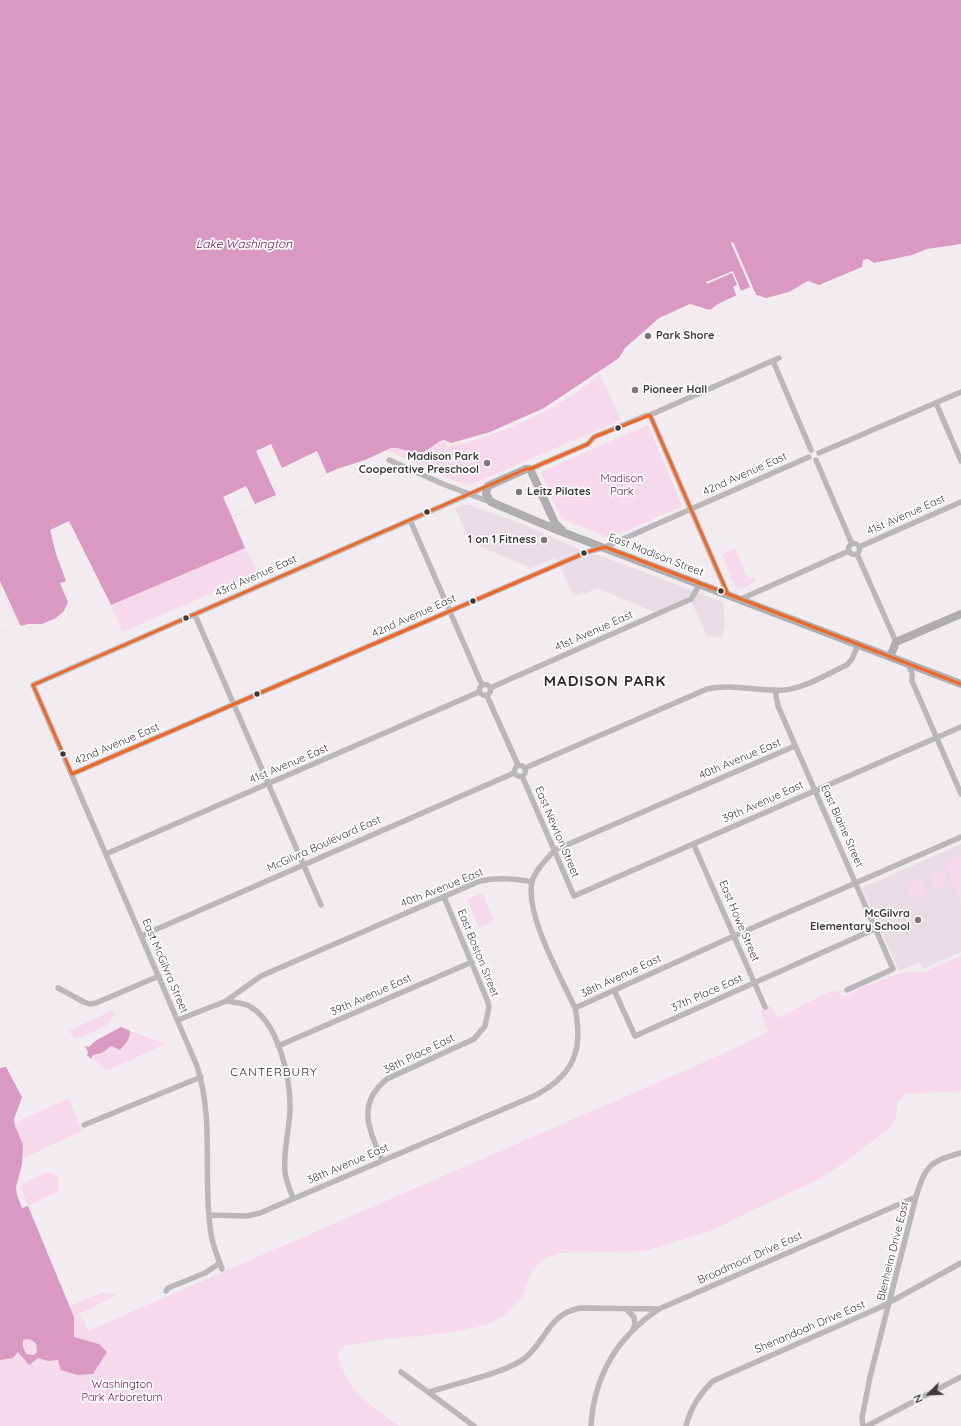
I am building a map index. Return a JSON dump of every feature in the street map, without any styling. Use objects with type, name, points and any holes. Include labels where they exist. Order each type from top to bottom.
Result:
[{"type":"street","name":"43rd Avenue East","points":[[33,685],[526,469],[530,469],[588,444],[594,437],[650,415],[779,358]]},
{"type":"street","points":[[773,361],[811,450]]},
{"type":"street","points":[[819,453],[961,392]]},
{"type":"street","points":[[936,403],[961,461]]},
{"type":"street","points":[[650,415],[728,594]]},
{"type":"street","points":[[811,450],[816,450],[819,453]]},
{"type":"street","points":[[811,450],[808,454],[809,457],[812,460],[816,460]]},
{"type":"street","points":[[816,460],[819,457],[819,453]]},
{"type":"street","name":"42nd Avenue East","points":[[72,774],[234,706],[589,551],[605,547],[809,457]]},
{"type":"street","name":"East Madison Street","points":[[389,460],[443,484],[564,532],[961,684]]},
{"type":"street","points":[[816,460],[852,544]]},
{"type":"street","points":[[530,469],[555,523],[564,532]]},
{"type":"street","points":[[488,486],[486,494],[491,502]]},
{"type":"street","name":"41st Avenue East","points":[[859,547],[961,502]]},
{"type":"street","points":[[538,521],[547,516],[550,511]]},
{"type":"street","points":[[410,520],[482,685]]},
{"type":"street","points":[[852,544],[856,544],[859,547],[860,551],[857,554]]},
{"type":"street","points":[[741,600],[849,551],[852,544]]},
{"type":"street","points":[[849,551],[853,554],[857,554]]},
{"type":"street","points":[[857,554],[896,642]]},
{"type":"street","name":"41st Avenue East","points":[[490,688],[691,599],[700,584]]},
{"type":"street","points":[[890,657],[896,642],[961,614]]},
{"type":"street","points":[[195,615],[321,906]]},
{"type":"street","points":[[525,768],[707,689],[726,687],[775,690],[797,687],[847,665],[858,645]]},
{"type":"street","points":[[908,664],[912,673],[912,681],[961,794]]},
{"type":"street","name":"East McGilvra Street","points":[[33,685],[178,1020],[201,1077],[209,1128],[209,1215],[212,1239],[222,1269]]},
{"type":"street","points":[[482,685],[486,685],[490,688],[490,692],[487,696]]},
{"type":"street","points":[[482,685],[479,689],[480,692],[483,696],[487,696],[518,765],[525,768]]},
{"type":"street","name":"East Blaine Street","points":[[775,690],[778,706],[893,969],[847,990]]},
{"type":"street","name":"41st Avenue East","points":[[106,854],[480,692]]},
{"type":"street","name":"39th Avenue East","points":[[574,896],[694,845],[815,790],[961,727]]},
{"type":"street","name":"40th Avenue East","points":[[178,1020],[226,1000],[261,976],[480,881],[494,878],[517,878],[532,882],[535,874],[555,850],[795,746]]},
{"type":"street","points":[[518,765],[514,770],[514,773],[518,776],[522,776],[525,772],[525,768]]},
{"type":"street","name":"McGilvra Boulevard East","points":[[141,936],[514,773]]},
{"type":"street","name":"East Newton Street","points":[[522,776],[574,896]]},
{"type":"street","name":"38th Avenue East","points":[[209,1215],[247,1216],[260,1213],[534,1096],[557,1082],[569,1069],[576,1054],[578,1034],[575,1008],[734,936],[961,837]]},
{"type":"street","name":"East Howe Street","points":[[694,845],[764,1007]]},
{"type":"street","points":[[532,882],[533,904],[538,926],[575,1008]]},
{"type":"street","name":"East Boston Street","points":[[444,897],[488,1002],[488,1017]]},
{"type":"street","name":"37th Place East","points":[[614,990],[635,1036],[875,929]]},
{"type":"street","name":"39th Avenue East","points":[[278,1046],[472,962]]},
{"type":"street","points":[[58,988],[90,1004],[96,1003],[158,976]]},
{"type":"street","points":[[226,1000],[247,1005],[259,1014],[270,1029],[286,1069],[289,1092],[285,1172],[293,1198]]},
{"type":"street","name":"38th Place East","points":[[382,1160],[369,1131],[367,1118],[371,1101],[379,1086],[387,1079],[474,1039],[480,1034],[488,1017]]},
{"type":"street","points":[[84,1125],[201,1077]]},
{"type":"street","points":[[916,1197],[922,1177],[928,1168],[935,1162],[961,1153]]},
{"type":"street","name":"Blenheim Drive East","points":[[863,1426],[862,1418],[870,1377],[916,1197]]},
{"type":"street","name":"Broadmoor Drive East","points":[[591,1426],[593,1403],[602,1372],[614,1352],[633,1330],[659,1309],[916,1197]]},
{"type":"street","points":[[166,1291],[168,1288],[205,1273],[220,1263]]},
{"type":"street","name":"Shenandoah Drive East","points":[[686,1426],[690,1411],[699,1394],[713,1381],[890,1302],[961,1263]]},
{"type":"street","points":[[430,1392],[510,1366],[524,1358],[534,1349],[556,1318],[567,1310],[580,1308],[659,1309]]},
{"type":"street","points":[[623,1309],[630,1311],[634,1317],[635,1324],[633,1330]]},
{"type":"street","points":[[401,1372],[474,1426]]},
{"type":"street","points":[[867,1426],[961,1377]]},
{"type":"shaded area","points":[[462,505],[469,505],[520,523],[592,555],[598,555],[723,602],[725,627],[721,638],[707,636],[689,596],[654,612],[597,588],[585,594],[583,592],[574,596],[556,557],[531,568],[470,542],[455,508]]},
{"type":"shaded area","name":"McGilvra Elementary School","points":[[961,844],[961,952],[923,969],[920,962],[899,971],[862,888]]},
{"type":"green space","points":[[600,374],[621,420],[479,481],[467,485],[445,477],[387,450],[396,448],[413,452],[422,452],[444,441],[447,442],[446,445],[449,446],[488,436],[549,409],[568,398]]},
{"type":"green space","name":"Madison Park","points":[[648,425],[682,506],[610,538],[562,519],[541,472]]},
{"type":"green space","points":[[245,548],[258,573],[122,632],[111,605]]},
{"type":"green space","points":[[735,548],[748,579],[754,577],[756,582],[742,588],[735,586],[722,554]]},
{"type":"green space","points":[[961,855],[961,903],[944,864]]},
{"type":"green space","points":[[942,870],[948,884],[936,889],[930,875]]},
{"type":"green space","points":[[921,879],[927,893],[913,899],[907,885]]},
{"type":"green space","points":[[482,893],[494,921],[479,928],[467,899]]},
{"type":"green space","name":"Washington Park Arboretum","points":[[961,956],[961,1091],[906,1094],[897,1102],[896,1117],[888,1129],[844,1163],[819,1179],[710,1231],[645,1251],[559,1253],[544,1259],[532,1270],[522,1298],[505,1315],[488,1324],[461,1331],[380,1340],[343,1346],[338,1354],[341,1366],[353,1386],[361,1396],[379,1412],[399,1426],[0,1426],[0,1328],[34,1331],[99,1344],[74,1337],[67,1321],[81,1315],[88,1331],[716,1057],[768,1032],[760,1010],[771,1006],[778,1018],[833,990],[838,992],[841,990],[841,999],[861,988],[892,976],[904,972],[924,972]]},
{"type":"green space","points":[[113,1010],[115,1014],[107,1026],[75,1039],[69,1031]]},
{"type":"green space","points":[[130,1031],[166,1044],[106,1071],[93,1058],[93,1055],[111,1046],[116,1049],[130,1034]]},
{"type":"green space","points":[[69,1098],[82,1131],[22,1159],[23,1145],[19,1140],[15,1123]]},
{"type":"green space","points":[[48,1172],[57,1176],[60,1190],[28,1206],[20,1185]]},
{"type":"green space","points":[[104,1292],[116,1295],[74,1317],[70,1306]]},
{"type":"water","name":"Lake Washington","points":[[0,0],[961,0],[961,244],[927,249],[912,255],[874,263],[868,259],[863,260],[862,267],[819,285],[808,281],[789,292],[766,298],[745,291],[718,304],[710,310],[690,304],[659,318],[625,348],[619,358],[544,408],[490,432],[451,443],[444,440],[440,441],[424,452],[416,453],[391,448],[365,460],[337,469],[232,517],[245,548],[111,605],[69,521],[50,530],[56,554],[66,581],[60,583],[68,602],[64,611],[56,618],[42,624],[28,624],[0,631]]},
{"type":"water","points":[[121,1027],[130,1031],[130,1034],[120,1050],[111,1046],[102,1053],[93,1055],[91,1059],[87,1055],[88,1052],[85,1046],[89,1047],[95,1041]]},
{"type":"water","points":[[6,1067],[22,1097],[14,1119],[15,1126],[23,1145],[22,1164],[16,1187],[17,1195],[22,1208],[28,1206],[74,1317],[74,1337],[99,1344],[107,1352],[93,1374],[77,1375],[61,1370],[58,1360],[48,1361],[38,1358],[29,1365],[18,1352],[13,1358],[0,1360],[0,1068]],"holes":[[[23,1340],[31,1340],[36,1343],[37,1347],[37,1352],[34,1355],[26,1354],[23,1347]]]},
{"type":"pier","points":[[733,242],[758,299],[755,297],[759,308],[752,312],[750,311],[745,299],[751,295],[745,294],[737,297],[733,287],[737,285],[732,273],[707,284],[706,282],[733,271],[741,291],[750,287],[731,243]]},
{"type":"pier","points":[[271,444],[282,468],[317,451],[327,474],[232,517],[223,497],[246,486],[255,504],[276,495],[256,451]]},
{"type":"pier","points":[[0,581],[21,627],[0,631]]},
{"type":"transit line","points":[[650,415],[728,594],[605,547],[587,552],[72,774],[33,685],[526,469],[530,469],[588,444],[594,437],[650,415]]},
{"type":"transit line","points":[[728,594],[961,684]]},
{"type":"place","name":"Park Shore","points":[[648,336]]},
{"type":"place","name":"Pioneer Hall","points":[[635,390]]},
{"type":"place","name":"Madison Park Cooperative Preschool","points":[[487,463]]},
{"type":"place","name":"Leitz Pilates","points":[[519,492]]},
{"type":"place","name":"1 on 1 Fitness","points":[[544,540]]},
{"type":"place","name":"McGilvra Elementary School","points":[[918,920]]},
{"type":"district","name":"MADISON PARK","points":[[605,681]]},
{"type":"district","name":"CANTERBURY","points":[[274,1072]]}]
